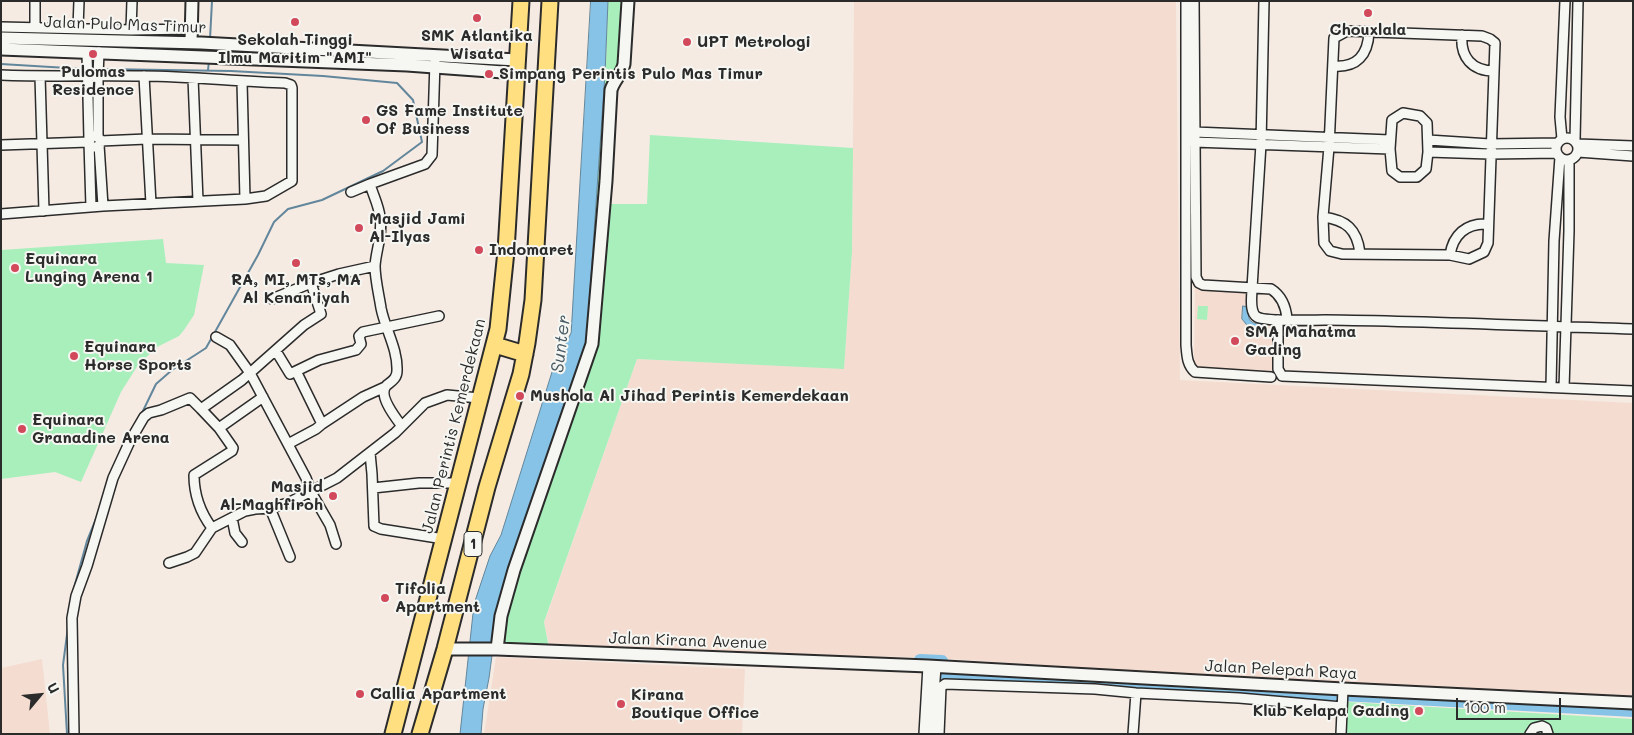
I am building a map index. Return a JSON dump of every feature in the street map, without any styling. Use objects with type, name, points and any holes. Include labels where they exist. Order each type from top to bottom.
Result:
[{"type":"highway","name":"Jalan Perintis Kemerdekaan","points":[[392,734],[479,398],[495,345],[503,290],[521,1]]},
{"type":"highway","name":"1","points":[[420,734],[445,649],[487,487],[526,354],[533,300],[550,1]]},
{"type":"highway","points":[[495,345],[526,354]]},
{"type":"street","points":[[35,1],[35,27]]},
{"type":"street","points":[[78,28],[80,1]]},
{"type":"street","points":[[131,30],[132,1]]},
{"type":"street","points":[[192,1],[191,29],[196,43]]},
{"type":"street","points":[[495,649],[501,616],[514,570],[592,344],[606,181],[611,90],[623,70],[628,1]]},
{"type":"street","points":[[1186,1],[1186,345],[1188,361],[1195,372],[1271,377]]},
{"type":"street","points":[[1194,1],[1196,277],[1199,283],[1203,285],[1265,288],[1277,293],[1285,305],[1278,369],[1282,376],[1633,391]]},
{"type":"street","points":[[1264,1],[1261,140],[1252,288],[1253,314],[1261,318],[1283,319],[1399,321],[1633,330]]},
{"type":"street","points":[[1564,388],[1569,231],[1560,141],[1560,117],[1565,1]]},
{"type":"street","points":[[1428,152],[1574,157],[1577,146],[1578,1]]},
{"type":"street","name":"Jalan Pulo Mas Timur","points":[[1,27],[131,30],[191,29]]},
{"type":"street","points":[[1347,31],[1369,32],[1482,36],[1495,43],[1487,224],[1488,243],[1484,252],[1469,259],[1450,255],[1342,254],[1330,251],[1324,243],[1323,217],[1334,38],[1347,31]]},
{"type":"street","points":[[1333,66],[1342,67],[1360,59],[1366,51],[1369,32]]},
{"type":"street","points":[[1462,35],[1461,45],[1464,56],[1470,63],[1476,68],[1494,71]]},
{"type":"street","name":"Jalan Pulo Mas Timur","points":[[1,38],[196,43],[435,61]]},
{"type":"street","points":[[1,50],[87,55],[435,61],[517,67]]},
{"type":"street","points":[[87,55],[87,74],[94,142],[104,206]]},
{"type":"street","points":[[91,207],[99,55]]},
{"type":"street","points":[[352,192],[425,164],[430,160],[433,150],[435,61]]},
{"type":"street","points":[[1,75],[98,74],[193,78],[286,83],[290,84],[292,88],[292,181],[266,196],[245,199],[104,206],[1,214]]},
{"type":"street","points":[[40,76],[44,211]]},
{"type":"street","points":[[144,76],[151,204]]},
{"type":"street","points":[[193,78],[198,201]]},
{"type":"street","points":[[242,82],[245,199]]},
{"type":"street","points":[[1403,113],[1420,116],[1424,119],[1427,124],[1428,152],[1426,169],[1422,174],[1417,177],[1400,176],[1392,170],[1390,144],[1392,120],[1403,113]]},
{"type":"street","points":[[1194,132],[1261,140]]},
{"type":"street","points":[[1428,140],[1490,144],[1560,141],[1571,138],[1577,146],[1633,156]]},
{"type":"street","points":[[1,145],[147,139],[244,140]]},
{"type":"street","points":[[1194,142],[1261,140],[1390,144]]},
{"type":"street","points":[[1577,146],[1633,146]]},
{"type":"street","points":[[1551,388],[1554,241],[1562,156]]},
{"type":"street","points":[[288,444],[316,429],[357,400],[385,387],[396,376],[398,371],[394,350],[381,309],[375,266],[380,240],[380,216],[370,184]]},
{"type":"street","points":[[1323,217],[1344,222],[1355,235],[1360,253]]},
{"type":"street","points":[[1450,255],[1452,246],[1463,230],[1480,224],[1487,224]]},
{"type":"street","points":[[272,299],[339,274],[375,266]]},
{"type":"street","points":[[201,409],[250,373],[304,326],[321,314],[311,283]]},
{"type":"street","points":[[276,351],[288,374],[319,360],[356,350],[360,344],[360,334],[439,316]]},
{"type":"street","points":[[216,337],[230,345],[250,373],[308,481],[311,492],[325,516],[336,544]]},
{"type":"street","points":[[296,371],[322,424]]},
{"type":"street","points":[[385,387],[386,401],[401,426]]},
{"type":"street","points":[[169,563],[187,558],[195,553],[212,528],[255,508],[270,508],[288,503],[337,478],[395,433],[425,403],[439,397],[456,395],[479,398]]},
{"type":"street","points":[[218,428],[263,397]]},
{"type":"street","points":[[74,734],[72,618],[76,596],[87,566],[113,478],[130,441],[144,417],[149,413],[190,398],[218,428],[232,449],[194,475],[201,509],[212,528]]},
{"type":"street","points":[[370,453],[374,526],[381,529],[444,539]]},
{"type":"street","points":[[373,488],[419,483],[458,484]]},
{"type":"street","points":[[270,508],[290,558]]},
{"type":"street","points":[[232,518],[235,533],[242,542]]},
{"type":"street","name":"Jalan Kirana Avenue","points":[[445,649],[495,649],[932,667]]},
{"type":"street","points":[[924,734],[932,667]]},
{"type":"street","points":[[931,734],[932,667]]},
{"type":"street","name":"Jalan Pelepah Raya","points":[[932,667],[1343,690],[1633,703]]},
{"type":"street","name":"Jalan Pelepah Raya","points":[[939,734],[941,687],[945,684],[1095,689],[1136,693],[1342,704]]},
{"type":"street","points":[[1341,734],[1343,690]]},
{"type":"street","points":[[1132,734],[1136,693]]},
{"type":"street","points":[[1530,734],[1534,728],[1542,726],[1546,728],[1548,734]]},
{"type":"shaded area","points":[[854,1],[1176,1],[1180,380],[1633,403],[1633,702],[919,657],[790,656],[550,648],[544,623],[637,359],[844,368],[852,252]]},
{"type":"shaded area","name":"SMA Mahatma Gading","points":[[1195,285],[1257,290],[1256,313],[1277,323],[1275,372],[1205,370],[1197,367],[1194,359]]},
{"type":"shaded area","points":[[496,657],[745,669],[742,734],[484,734]]},
{"type":"shaded area","points":[[42,659],[50,734],[1,734],[1,668]]},
{"type":"green space","points":[[608,1],[627,1],[624,64],[613,84],[604,204],[647,204],[650,135],[853,148],[852,252],[844,369],[637,359],[544,622],[549,648],[497,646],[586,348],[606,63]]},
{"type":"green space","name":"Equinara Horse Sports","points":[[163,239],[166,263],[204,265],[194,315],[184,330],[179,336],[157,347],[138,365],[121,392],[81,482],[55,472],[1,479],[1,250]]},
{"type":"green space","points":[[1198,306],[1208,306],[1207,320],[1197,319]]},
{"type":"green space","name":"Klub Kelapa Gading","points":[[1348,702],[1633,719],[1633,734],[1346,734]]},
{"type":"water","points":[[591,1],[608,1],[605,74],[586,348],[498,611],[481,734],[460,734],[474,604],[490,556],[501,535],[552,372],[571,333]]},
{"type":"water","points":[[1243,306],[1248,307],[1248,315],[1252,322],[1263,324],[1263,330],[1250,329],[1242,319]]},
{"type":"waterway","points":[[210,39],[212,1]]},
{"type":"waterway","points":[[208,70],[209,61]]},
{"type":"waterway","points":[[1,64],[84,69]]},
{"type":"waterway","points":[[101,69],[231,71],[323,76],[397,83],[413,100],[422,142],[383,171],[322,200],[288,209],[274,222],[258,255],[206,348],[172,370],[156,384],[141,415]]},
{"type":"waterway","points":[[72,595],[87,541],[98,514]]},
{"type":"waterway","points":[[67,734],[63,665],[68,627]]},
{"type":"waterway","points":[[920,660],[942,661]]},
{"type":"waterway","points":[[942,673],[1633,711]]},
{"type":"place","name":"Chouxlala","points":[[1368,13]]},
{"type":"place","name":"SMK Atlantika Wisata","points":[[477,18]]},
{"type":"place","name":"Sekolah Tinggi Ilmu Maritim \"AMI\"","points":[[295,22]]},
{"type":"place","name":"UPT Metrologi","points":[[687,42]]},
{"type":"place","name":"Pulomas Residence","points":[[93,54]]},
{"type":"place","name":"Simpang Perintis Pulo Mas Timur","points":[[489,74]]},
{"type":"place","name":"GS Fame Institute Of Business","points":[[366,120]]},
{"type":"place","name":"Masjid Jami Al-Ilyas","points":[[359,228]]},
{"type":"place","name":"Indomaret","points":[[479,250]]},
{"type":"place","name":"RA, MI, MTs, MA Al Kenan'iyah","points":[[296,263]]},
{"type":"place","name":"Equinara Lunging Arena 1","points":[[15,268]]},
{"type":"place","name":"SMA Mahatma Gading","points":[[1235,341]]},
{"type":"place","name":"Equinara Horse Sports","points":[[74,356]]},
{"type":"place","name":"Mushola Al Jihad Perintis Kemerdekaan","points":[[520,396]]},
{"type":"place","name":"Equinara Granadine Arena","points":[[22,429]]},
{"type":"place","name":"Masjid Al-Maghfiroh","points":[[333,496]]},
{"type":"place","name":"Tifolia Apartment","points":[[385,598]]},
{"type":"place","name":"Callia Apartment","points":[[360,694]]},
{"type":"place","name":"Kirana Boutique Office","points":[[621,704]]},
{"type":"place","name":"Klub Kelapa Gading","points":[[1419,711]]},
{"type":"water label","name":"Sunter","points":[[561,344]]}]
